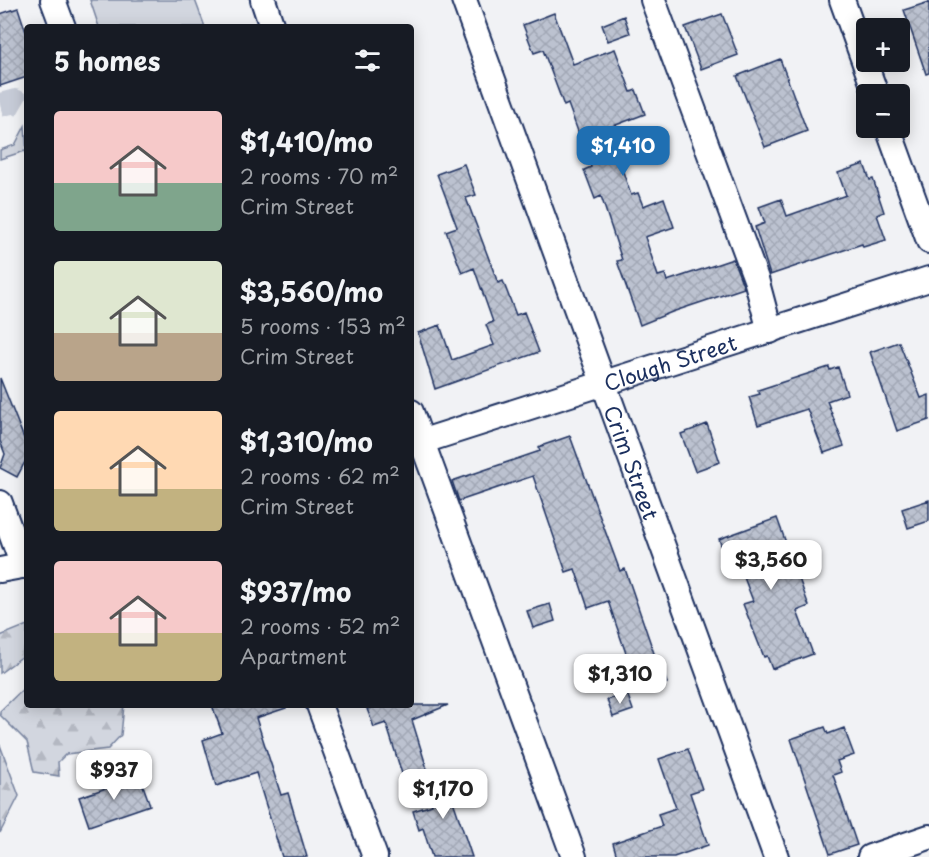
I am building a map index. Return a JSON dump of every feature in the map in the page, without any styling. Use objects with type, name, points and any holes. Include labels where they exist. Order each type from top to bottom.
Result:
[{"type":"street","points":[[53,0],[62,24]]},
{"type":"street","points":[[263,0],[271,24]]},
{"type":"street","name":"Crim Street","points":[[464,0],[776,857]]},
{"type":"street","points":[[653,0],[756,279],[771,331]]},
{"type":"street","points":[[842,0],[872,84]]},
{"type":"street","points":[[892,138],[929,241]]},
{"type":"street","name":"Clough Street","points":[[416,444],[602,382],[771,331],[929,279]]},
{"type":"street","points":[[416,444],[574,857]]},
{"type":"street","points":[[0,503],[24,563]]},
{"type":"street","points":[[0,570],[24,565]]},
{"type":"street","points":[[320,708],[375,857]]},
{"type":"street","points":[[870,857],[929,837]]},
{"type":"green space","points":[[90,0],[195,0],[204,24],[98,24]]},
{"type":"green space","points":[[24,128],[24,151],[0,159],[0,150],[15,145]]},
{"type":"green space","points":[[24,626],[24,658],[23,656],[0,673],[0,636]]},
{"type":"green space","points":[[24,688],[24,708],[124,708],[121,735],[108,749],[66,754],[58,762],[59,776],[34,772],[27,742],[0,715],[0,711]]},
{"type":"green space","points":[[0,745],[19,796],[0,833]]},
{"type":"building","points":[[929,2],[929,73],[926,74],[910,27],[910,18],[907,18],[904,10]]},
{"type":"building","points":[[18,8],[24,26],[24,78],[0,86],[0,14]]},
{"type":"building","points":[[554,13],[573,64],[615,49],[631,92],[636,90],[645,114],[608,128],[631,195],[638,193],[643,206],[664,198],[674,227],[645,237],[658,276],[665,274],[667,281],[733,259],[744,288],[640,325],[617,261],[622,260],[601,196],[595,199],[584,170],[591,167],[568,104],[564,106],[543,50],[534,53],[523,25]]},
{"type":"building","points":[[722,14],[738,55],[701,69],[685,27]]},
{"type":"building","points":[[624,16],[630,33],[608,41],[602,25]]},
{"type":"building","points":[[780,59],[807,131],[765,147],[737,76]]},
{"type":"building","points":[[464,164],[476,195],[466,198],[498,283],[503,281],[516,315],[524,312],[539,352],[435,389],[418,333],[440,325],[452,360],[494,345],[486,325],[493,322],[474,268],[462,273],[446,231],[457,227],[437,174]]},
{"type":"building","points":[[864,164],[870,180],[873,179],[884,212],[877,215],[886,240],[863,247],[862,244],[770,275],[755,227],[765,223],[759,207],[781,199],[787,216],[846,195],[838,173]]},
{"type":"building","points":[[899,342],[921,398],[929,395],[929,420],[897,431],[870,352]]},
{"type":"building","points":[[829,367],[830,370],[838,367],[847,394],[827,401],[844,446],[824,453],[807,409],[758,425],[749,397],[760,394],[758,390]]},
{"type":"building","points":[[0,378],[24,438],[24,464],[17,477],[0,468],[5,454],[0,441]]},
{"type":"building","points":[[707,424],[720,462],[695,471],[681,434]]},
{"type":"building","points":[[570,436],[620,571],[625,569],[657,662],[659,661],[667,683],[633,694],[626,673],[632,671],[608,601],[588,608],[575,569],[566,572],[533,476],[459,501],[452,481],[540,451],[538,447]]},
{"type":"building","points":[[929,500],[929,521],[908,528],[902,509]]},
{"type":"building","points":[[777,518],[809,606],[797,611],[813,654],[772,669],[767,656],[764,657],[743,604],[753,601],[737,559],[727,563],[719,539]]},
{"type":"building","points":[[550,604],[555,621],[533,628],[527,611]]},
{"type":"building","points":[[627,693],[633,710],[613,717],[607,700]]},
{"type":"building","points":[[448,705],[412,720],[428,772],[404,780],[386,723],[374,727],[367,709]]},
{"type":"building","points":[[213,708],[286,708],[256,718],[281,795],[288,793],[307,857],[282,857],[256,773],[216,786],[203,740],[222,733]]},
{"type":"building","points":[[825,727],[828,734],[844,728],[854,755],[837,761],[841,772],[833,775],[857,845],[830,854],[791,739]]},
{"type":"building","points":[[688,749],[702,789],[690,793],[708,845],[674,857],[617,857],[613,843],[662,826],[658,814],[676,808],[659,759]]},
{"type":"building","points":[[457,774],[462,791],[451,795],[472,857],[432,857],[423,828],[419,830],[413,811],[432,805],[425,784]]},
{"type":"building","points":[[140,777],[150,805],[89,826],[79,797]]},
{"type":"tunnel","points":[[0,105],[15,101],[24,106]]}]
